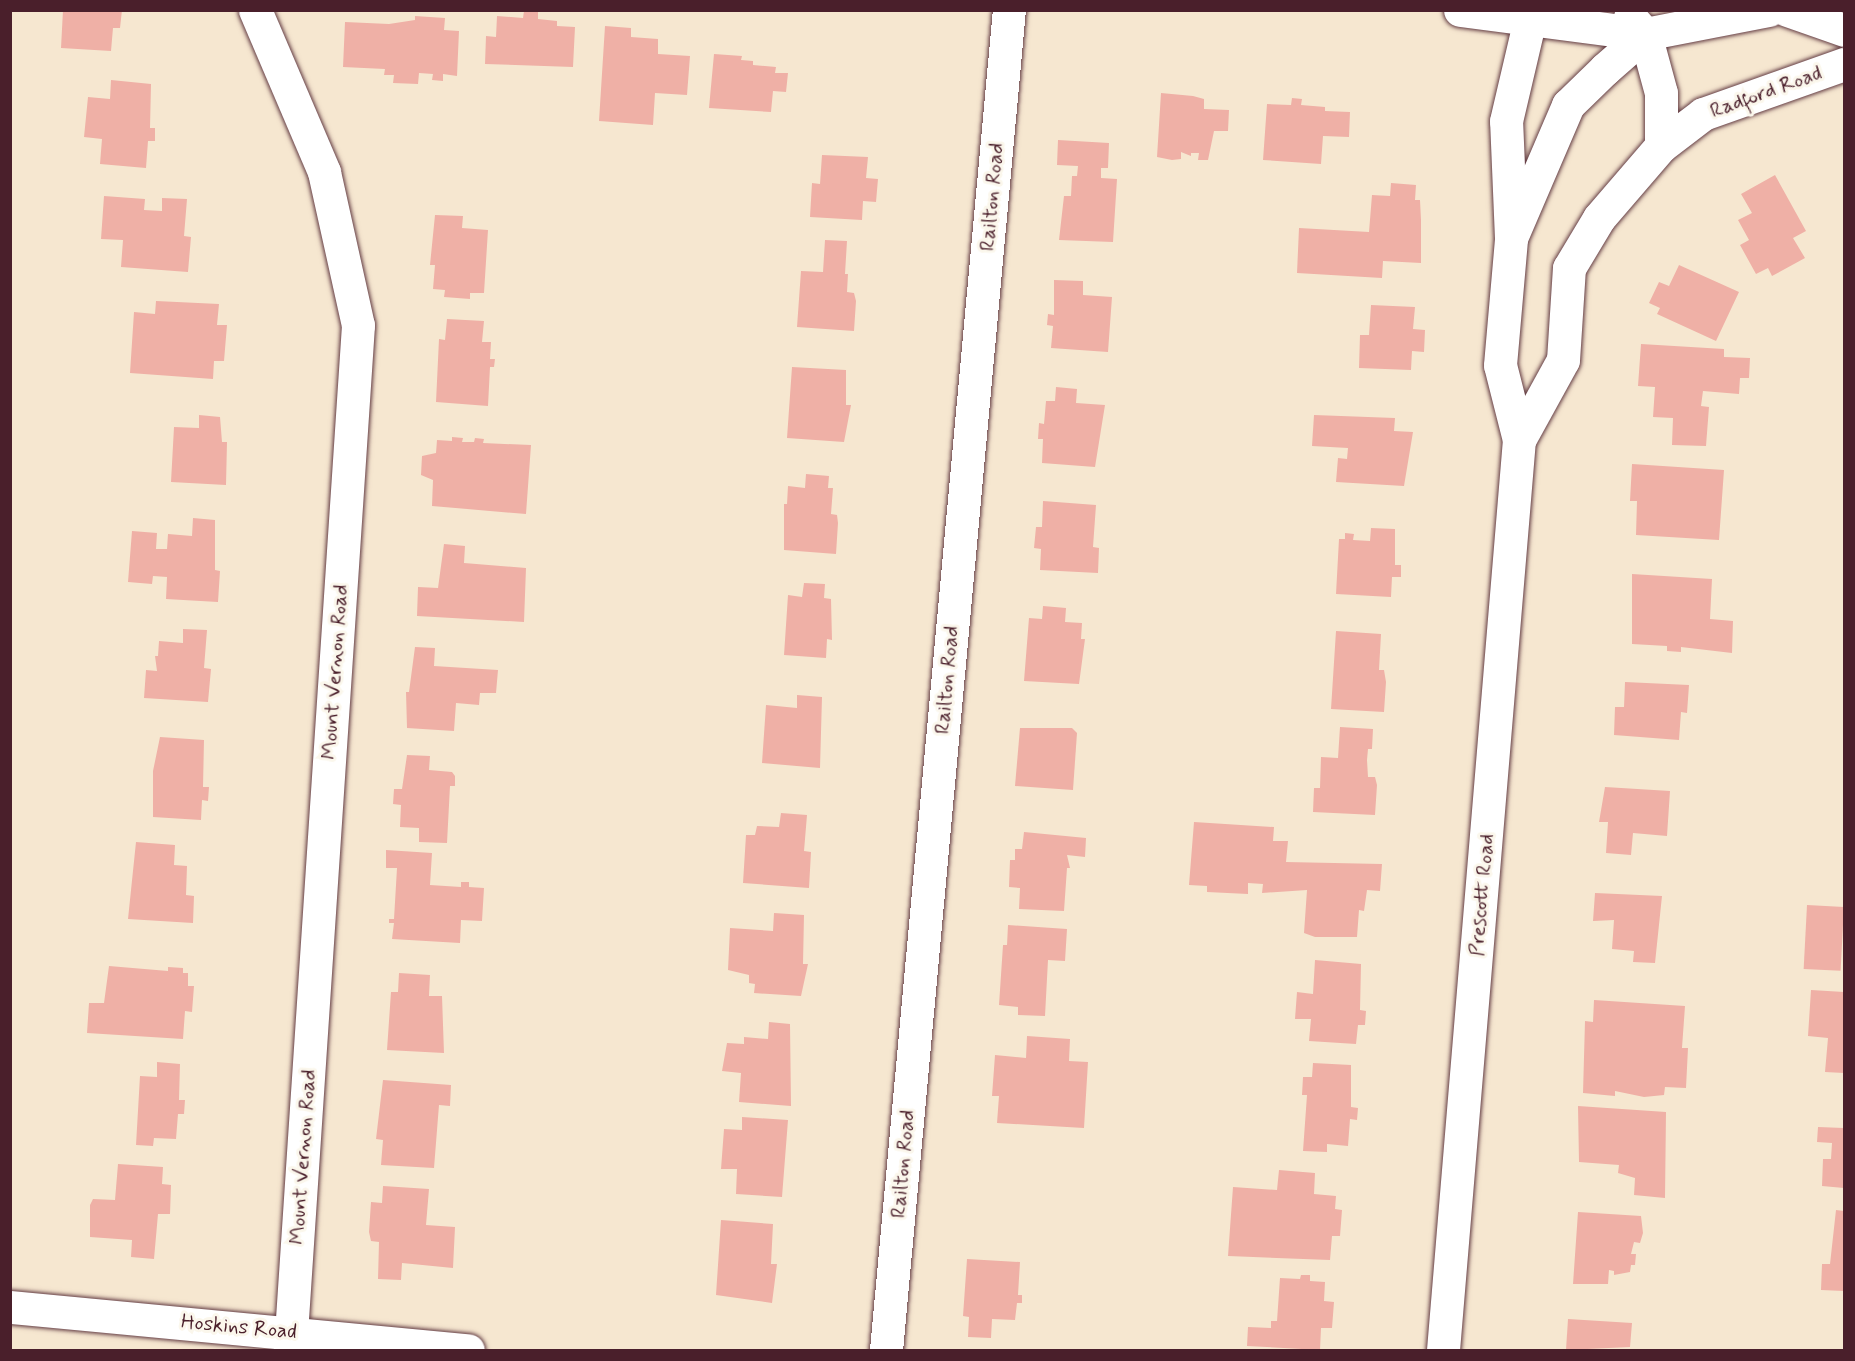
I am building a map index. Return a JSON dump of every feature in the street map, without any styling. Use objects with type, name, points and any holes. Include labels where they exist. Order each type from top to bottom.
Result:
[{"type":"street","name":"Mount Vernon Road","points":[[255,10],[324,172],[358,325],[291,1341]]},
{"type":"street","name":"Railton Road","points":[[886,1350],[1009,10]]},
{"type":"street","points":[[1460,10],[1635,22],[1769,10]]},
{"type":"street","points":[[1787,10],[1845,30]]},
{"type":"street","name":"Prescott Road","points":[[1443,1350],[1519,440],[1500,365],[1511,238],[1506,121],[1530,14]]},
{"type":"street","points":[[1635,22],[1661,93],[1661,146]]},
{"type":"street","name":"Prescott Road","points":[[1511,238],[1568,105],[1635,22]]},
{"type":"street","name":"Radford Road","points":[[1661,146],[1704,114],[1845,64]]},
{"type":"street","name":"Prescott Road","points":[[1519,440],[1563,360],[1569,268],[1599,218],[1661,146]]},
{"type":"street","name":"Hoskins Road","points":[[10,1307],[291,1341],[468,1350]]},
{"type":"building","points":[[63,10],[122,10],[120,28],[113,28],[111,51],[61,48]]},
{"type":"building","points":[[524,11],[538,12],[538,19],[557,21],[557,26],[575,27],[573,67],[485,64],[486,36],[496,37],[497,16],[523,18]]},
{"type":"building","points":[[415,16],[445,18],[444,30],[459,31],[457,76],[443,74],[443,81],[432,80],[433,74],[419,73],[418,84],[393,83],[394,75],[384,75],[385,69],[343,67],[345,22],[389,24],[415,20]]},
{"type":"building","points":[[605,26],[631,28],[631,37],[658,39],[658,54],[690,56],[687,95],[655,93],[653,125],[599,121]]},
{"type":"building","points":[[714,54],[742,56],[741,60],[753,61],[753,65],[776,67],[775,73],[788,73],[786,92],[773,91],[771,112],[709,108]]},
{"type":"building","points":[[111,80],[151,84],[150,128],[155,128],[155,141],[148,141],[146,168],[100,164],[102,139],[84,137],[88,97],[110,99]]},
{"type":"building","points":[[1161,93],[1204,99],[1204,109],[1229,110],[1228,131],[1214,131],[1208,160],[1198,160],[1199,153],[1191,153],[1191,156],[1181,152],[1181,159],[1172,160],[1157,157]]},
{"type":"building","points":[[1292,98],[1302,99],[1301,105],[1325,107],[1325,111],[1350,112],[1349,137],[1323,136],[1321,164],[1263,160],[1267,104],[1291,105]]},
{"type":"building","points":[[1058,140],[1109,143],[1108,168],[1101,168],[1101,178],[1117,179],[1113,242],[1059,240],[1064,196],[1071,196],[1072,176],[1077,176],[1078,166],[1057,165]]},
{"type":"building","points":[[822,155],[868,157],[866,178],[878,179],[876,202],[863,201],[862,220],[810,217],[812,183],[820,184]]},
{"type":"building","points":[[1775,175],[1806,231],[1793,238],[1805,258],[1772,276],[1768,268],[1756,274],[1740,245],[1749,240],[1738,220],[1752,213],[1741,194]]},
{"type":"building","points":[[1391,183],[1416,185],[1415,200],[1420,200],[1421,263],[1383,261],[1382,278],[1297,273],[1299,228],[1369,232],[1372,195],[1390,196]]},
{"type":"building","points":[[104,196],[145,199],[144,210],[162,211],[162,198],[187,199],[184,236],[191,237],[188,272],[121,267],[123,240],[101,239]]},
{"type":"building","points":[[435,215],[463,216],[462,228],[488,230],[484,293],[470,293],[470,299],[444,297],[445,290],[433,289],[435,265],[430,265]]},
{"type":"building","points":[[825,240],[847,241],[845,274],[848,274],[847,292],[854,293],[856,301],[854,331],[797,327],[801,271],[823,272]]},
{"type":"building","points":[[1679,265],[1739,292],[1716,341],[1657,314],[1660,308],[1649,303],[1659,282],[1669,286]]},
{"type":"building","points":[[1054,280],[1083,281],[1083,295],[1112,297],[1108,352],[1051,348],[1053,326],[1047,325],[1048,314],[1054,315]]},
{"type":"building","points":[[156,301],[219,304],[217,325],[227,325],[224,361],[214,361],[213,379],[130,373],[134,312],[155,314]]},
{"type":"building","points":[[1371,305],[1415,307],[1413,329],[1425,330],[1424,352],[1412,351],[1411,370],[1359,368],[1360,335],[1369,335]]},
{"type":"building","points":[[447,319],[484,321],[482,342],[491,342],[490,359],[495,359],[494,367],[490,367],[488,406],[436,402],[439,339],[445,340]]},
{"type":"building","points":[[1641,344],[1724,349],[1724,357],[1750,358],[1749,378],[1740,378],[1739,394],[1703,391],[1701,406],[1709,407],[1706,446],[1672,445],[1673,418],[1653,417],[1655,387],[1638,386]]},
{"type":"building","points":[[792,367],[846,370],[846,405],[851,405],[844,442],[787,438]]},
{"type":"building","points":[[1056,387],[1077,389],[1076,403],[1105,405],[1095,467],[1042,463],[1043,439],[1038,439],[1039,423],[1044,424],[1046,401],[1055,401]]},
{"type":"building","points":[[199,415],[220,417],[222,442],[227,442],[226,485],[171,482],[174,427],[199,428]]},
{"type":"building","points":[[1314,415],[1395,418],[1394,431],[1413,432],[1404,486],[1336,482],[1338,458],[1347,459],[1348,448],[1312,446]]},
{"type":"building","points":[[452,437],[463,438],[462,442],[474,442],[475,438],[484,439],[483,443],[531,445],[526,514],[432,506],[433,480],[421,475],[422,456],[436,453],[437,440],[452,441]]},
{"type":"building","points":[[1632,464],[1724,470],[1719,540],[1636,535],[1637,501],[1630,501]]},
{"type":"building","points":[[806,474],[829,476],[828,488],[833,488],[831,514],[837,515],[838,523],[836,554],[784,550],[784,504],[787,504],[788,486],[805,488]]},
{"type":"building","points":[[1043,501],[1096,505],[1093,547],[1099,548],[1098,573],[1040,570],[1041,549],[1034,548],[1036,527],[1042,527]]},
{"type":"building","points":[[193,518],[215,520],[215,570],[220,571],[218,602],[166,599],[167,577],[153,576],[152,584],[128,582],[132,531],[157,533],[156,549],[167,549],[168,534],[192,536]]},
{"type":"building","points":[[1371,528],[1395,529],[1395,565],[1401,565],[1401,577],[1392,577],[1391,597],[1336,594],[1339,539],[1345,539],[1345,533],[1354,534],[1353,540],[1370,541]]},
{"type":"building","points":[[444,544],[465,546],[464,563],[526,568],[524,622],[417,616],[418,587],[438,588]]},
{"type":"building","points":[[1632,574],[1712,579],[1710,619],[1733,621],[1732,653],[1681,647],[1681,652],[1667,651],[1667,646],[1632,644]]},
{"type":"building","points":[[804,583],[825,584],[824,598],[831,599],[832,640],[827,639],[826,658],[784,655],[788,595],[802,597]]},
{"type":"building","points":[[1043,606],[1066,608],[1065,622],[1082,623],[1081,639],[1085,639],[1079,684],[1024,681],[1029,618],[1042,619]]},
{"type":"building","points":[[183,629],[207,630],[204,668],[211,669],[208,702],[144,698],[146,670],[157,671],[155,656],[158,656],[159,641],[183,643]]},
{"type":"building","points":[[1336,631],[1381,634],[1379,670],[1384,670],[1386,682],[1384,712],[1331,709]]},
{"type":"building","points":[[415,647],[435,648],[434,666],[498,670],[496,693],[480,693],[479,705],[456,703],[454,731],[407,728],[406,692],[409,692]]},
{"type":"building","points":[[1625,682],[1689,685],[1687,713],[1681,712],[1679,740],[1614,735],[1615,707],[1624,707]]},
{"type":"building","points":[[797,695],[822,697],[820,768],[762,763],[766,705],[797,708]]},
{"type":"building","points":[[1340,727],[1373,729],[1372,749],[1368,749],[1367,760],[1368,777],[1375,777],[1377,785],[1375,815],[1313,812],[1314,788],[1320,788],[1321,757],[1338,758]]},
{"type":"building","points":[[1020,728],[1072,728],[1077,733],[1073,790],[1015,786]]},
{"type":"building","points":[[160,737],[204,740],[203,787],[209,787],[208,801],[202,800],[201,820],[153,817],[153,771]]},
{"type":"building","points":[[407,755],[430,756],[429,770],[452,772],[455,776],[455,786],[450,786],[447,843],[419,842],[419,828],[400,827],[401,805],[393,804],[394,789],[402,789]]},
{"type":"building","points":[[1605,787],[1670,791],[1667,836],[1633,833],[1631,855],[1606,853],[1608,822],[1599,822]]},
{"type":"building","points":[[781,813],[807,815],[804,851],[811,852],[809,888],[743,883],[746,835],[755,835],[757,826],[779,827]]},
{"type":"building","points":[[1194,822],[1274,827],[1273,841],[1288,841],[1286,862],[1382,864],[1380,891],[1367,890],[1364,911],[1359,910],[1357,937],[1315,937],[1304,933],[1307,890],[1262,893],[1263,884],[1248,883],[1248,894],[1207,892],[1207,886],[1189,885]]},
{"type":"building","points":[[1024,832],[1086,838],[1085,857],[1067,855],[1070,868],[1067,868],[1064,911],[1019,909],[1020,888],[1009,887],[1010,860],[1015,860],[1015,849],[1022,849]]},
{"type":"building","points":[[136,842],[175,845],[174,865],[187,866],[186,895],[194,896],[193,923],[128,919]]},
{"type":"building","points":[[386,850],[432,853],[430,885],[461,887],[461,882],[469,882],[469,887],[484,888],[482,921],[461,920],[460,943],[392,939],[394,923],[389,923],[389,919],[394,919],[397,868],[386,868]]},
{"type":"building","points":[[1595,893],[1662,896],[1655,963],[1633,962],[1634,951],[1612,949],[1614,920],[1593,921]]},
{"type":"building","points":[[1807,905],[1844,907],[1841,971],[1804,969]]},
{"type":"building","points":[[774,913],[804,915],[803,964],[808,964],[801,996],[754,993],[755,984],[749,983],[749,975],[728,970],[730,928],[773,931]]},
{"type":"building","points":[[1008,925],[1067,929],[1065,961],[1048,960],[1045,1016],[1018,1015],[1018,1007],[999,1005],[1003,945],[1007,945]]},
{"type":"building","points":[[1315,960],[1361,964],[1360,1010],[1366,1011],[1365,1025],[1358,1025],[1356,1044],[1309,1041],[1311,1019],[1295,1019],[1297,992],[1313,994]]},
{"type":"building","points":[[109,966],[168,971],[168,967],[183,968],[183,973],[188,973],[188,986],[194,986],[192,1012],[185,1011],[183,1039],[87,1033],[89,1003],[104,1003]]},
{"type":"building","points":[[399,973],[430,975],[429,996],[442,996],[444,1053],[387,1050],[391,992],[398,992]]},
{"type":"building","points":[[1811,990],[1844,992],[1844,1073],[1825,1072],[1828,1038],[1808,1036]]},
{"type":"building","points":[[1594,1000],[1685,1006],[1682,1048],[1688,1048],[1686,1088],[1665,1087],[1664,1095],[1644,1097],[1615,1091],[1615,1096],[1583,1093],[1585,1021],[1593,1022]]},
{"type":"building","points":[[769,1022],[790,1024],[791,1106],[739,1102],[741,1073],[722,1071],[727,1043],[744,1044],[744,1037],[768,1039]]},
{"type":"building","points":[[1027,1036],[1070,1039],[1069,1061],[1088,1062],[1084,1128],[997,1123],[999,1096],[992,1096],[995,1055],[1026,1058]]},
{"type":"building","points":[[157,1062],[180,1064],[179,1100],[185,1100],[184,1114],[178,1114],[176,1139],[154,1138],[153,1146],[136,1145],[140,1076],[157,1077]]},
{"type":"building","points":[[1313,1063],[1351,1065],[1351,1107],[1358,1108],[1357,1120],[1350,1119],[1348,1146],[1327,1144],[1327,1152],[1303,1151],[1307,1095],[1302,1095],[1303,1077],[1312,1077]]},
{"type":"building","points":[[383,1080],[451,1085],[450,1106],[439,1105],[434,1168],[381,1165],[383,1140],[376,1139]]},
{"type":"building","points":[[1578,1106],[1666,1112],[1665,1198],[1634,1195],[1635,1178],[1618,1173],[1619,1165],[1579,1162]]},
{"type":"building","points":[[742,1117],[788,1120],[782,1197],[736,1194],[737,1169],[721,1169],[724,1129],[742,1130]]},
{"type":"building","points":[[1818,1127],[1844,1128],[1844,1188],[1822,1186],[1823,1159],[1831,1159],[1832,1143],[1817,1142]]},
{"type":"building","points":[[118,1164],[163,1167],[162,1184],[171,1185],[170,1214],[158,1214],[154,1259],[131,1257],[132,1240],[90,1237],[90,1205],[93,1199],[115,1200]]},
{"type":"building","points":[[1279,1170],[1315,1173],[1314,1194],[1336,1196],[1335,1209],[1342,1210],[1340,1236],[1332,1236],[1330,1260],[1228,1256],[1233,1187],[1277,1190]]},
{"type":"building","points":[[383,1186],[429,1189],[426,1225],[455,1227],[453,1268],[402,1263],[401,1280],[378,1279],[379,1242],[371,1241],[369,1232],[371,1202],[382,1203]]},
{"type":"building","points":[[1836,1210],[1844,1211],[1844,1291],[1821,1290],[1822,1264],[1830,1264]]},
{"type":"building","points":[[1578,1212],[1641,1216],[1643,1233],[1640,1243],[1634,1242],[1631,1254],[1636,1254],[1635,1265],[1631,1265],[1630,1272],[1614,1275],[1614,1271],[1609,1270],[1608,1284],[1573,1284]]},
{"type":"building","points":[[721,1220],[773,1224],[771,1264],[777,1264],[772,1303],[716,1295]]},
{"type":"building","points":[[967,1259],[1020,1262],[1018,1295],[1022,1295],[1022,1303],[1017,1303],[1015,1320],[992,1319],[991,1338],[968,1337],[969,1317],[963,1316]]},
{"type":"building","points":[[1301,1275],[1310,1275],[1310,1281],[1325,1282],[1324,1301],[1334,1302],[1332,1328],[1321,1328],[1320,1350],[1247,1346],[1248,1327],[1271,1328],[1271,1321],[1277,1321],[1280,1278],[1300,1279]]},
{"type":"building","points":[[1568,1319],[1632,1323],[1630,1347],[1566,1350]]}]
